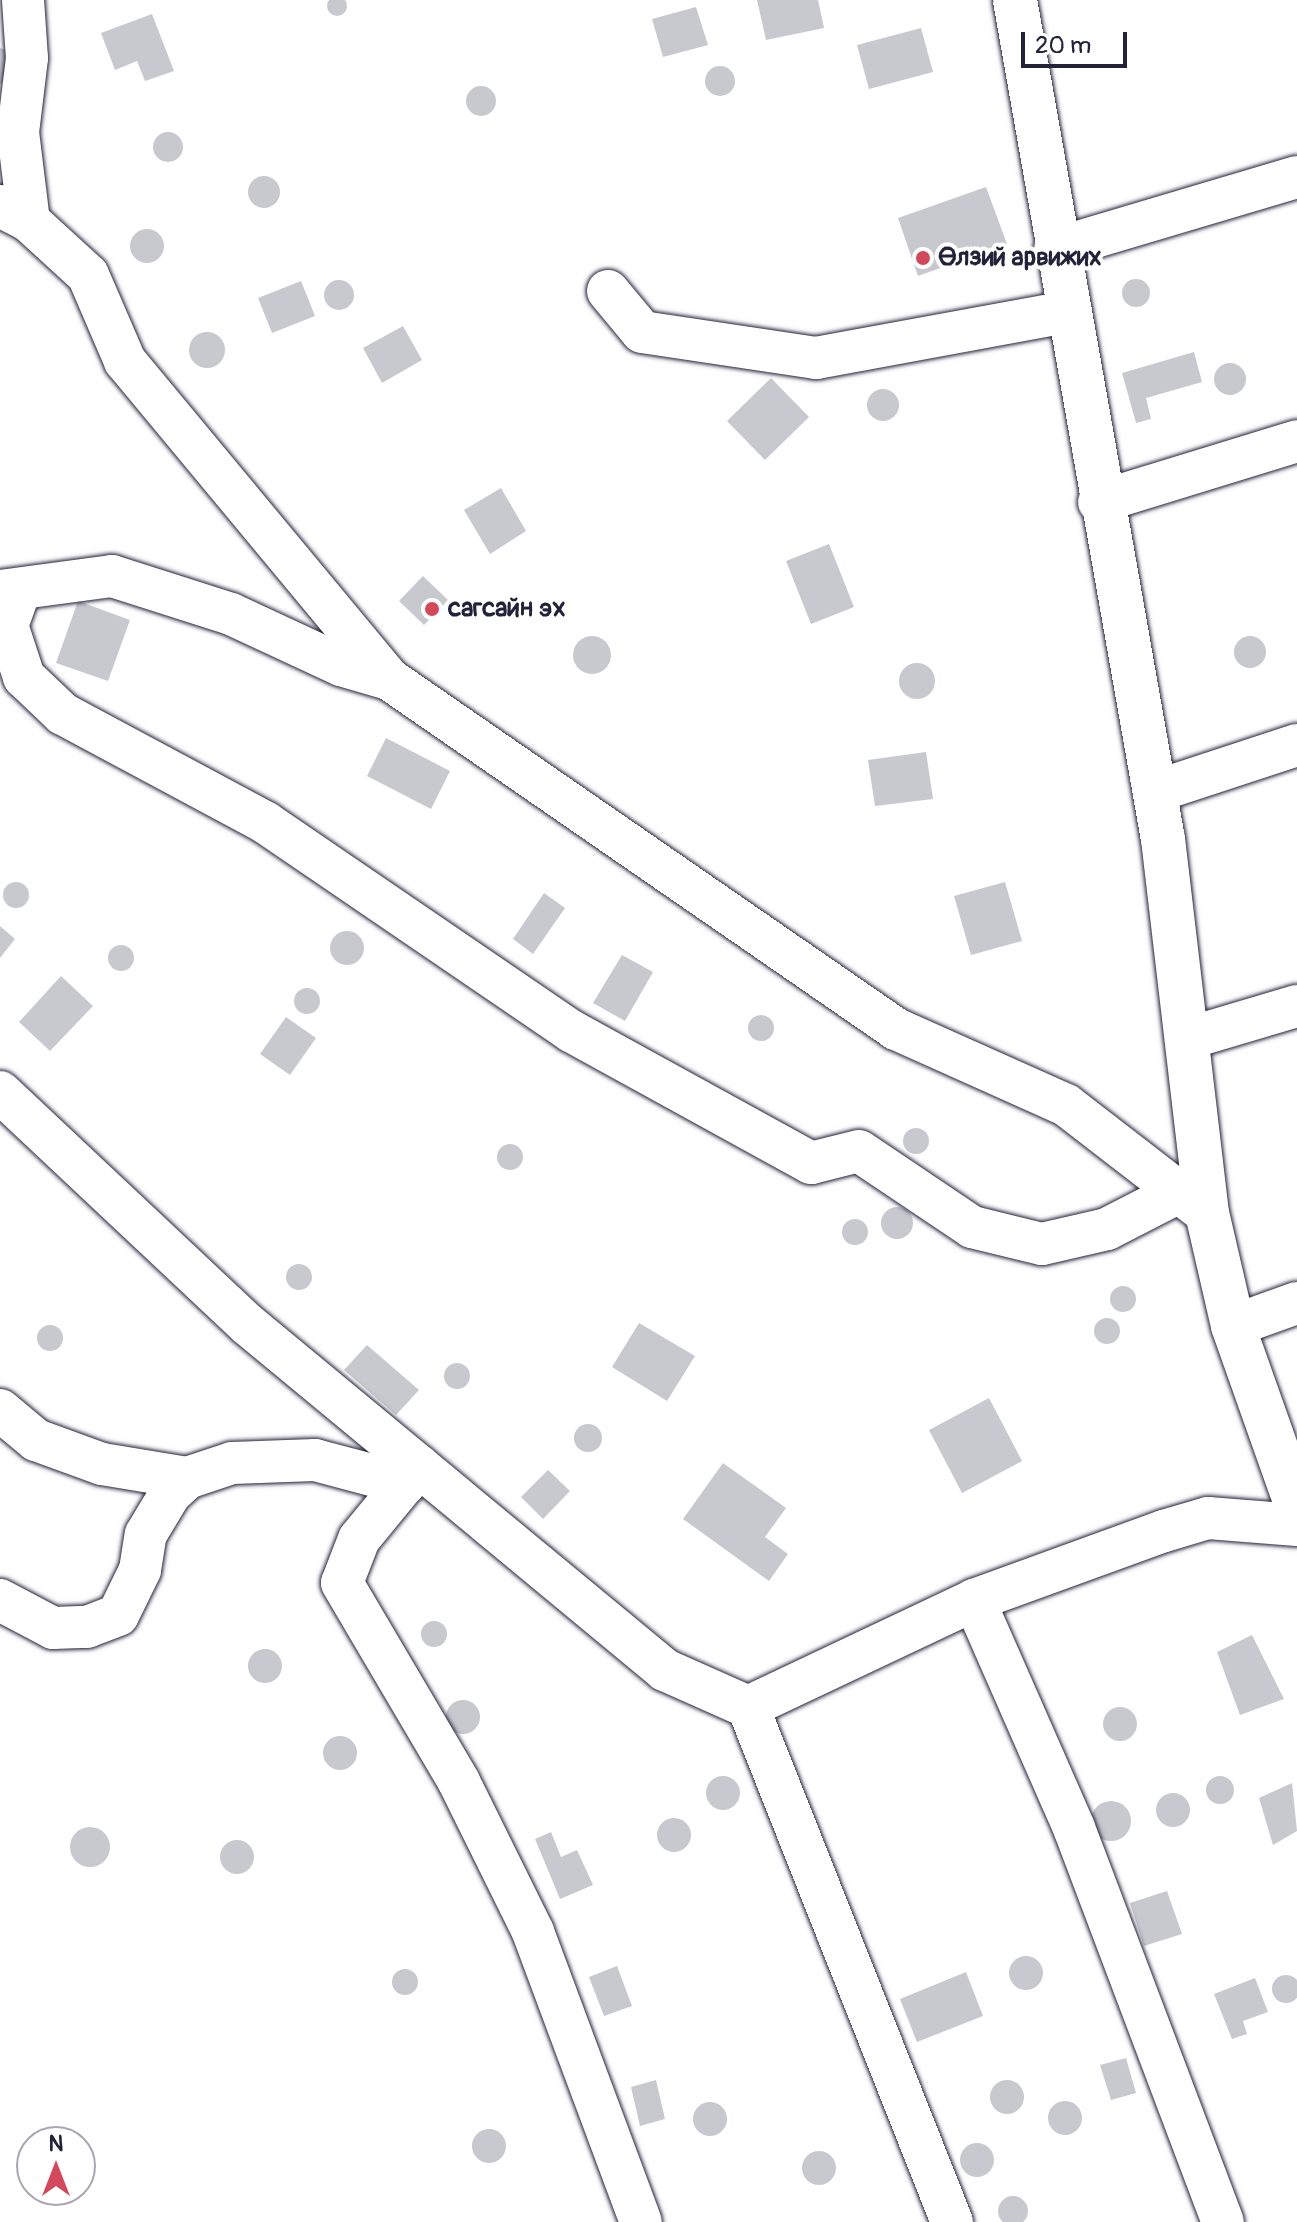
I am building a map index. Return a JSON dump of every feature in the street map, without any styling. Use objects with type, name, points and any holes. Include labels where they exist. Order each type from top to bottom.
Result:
[{"type":"main road","points":[[1015,0],[1099,502],[1154,792],[1186,1039],[1193,1203],[1297,1507]]},
{"type":"street","points":[[23,0],[27,58],[18,132],[14,213],[88,275],[125,361],[389,679],[896,1029],[1066,1105],[1193,1203]]},
{"type":"street","points":[[1055,249],[1297,177]]},
{"type":"street","points":[[608,291],[642,332],[816,358],[1066,312]]},
{"type":"street","points":[[1099,502],[1297,441]]},
{"type":"street","points":[[389,679],[341,665],[231,614],[112,576],[10,590],[7,625],[24,677],[63,714],[266,823],[571,1031],[811,1163],[859,1151],[972,1227],[1042,1244],[1107,1229],[1193,1203]]},
{"type":"street","points":[[1154,792],[1297,745]]},
{"type":"street","points":[[1186,1039],[1297,1006]]},
{"type":"street","points":[[0,1092],[412,1475],[665,1670],[748,1707],[952,2222]]},
{"type":"street","points":[[1233,1326],[1297,1303]]},
{"type":"street","points":[[0,1410],[36,1440],[102,1464],[187,1478],[232,1463],[315,1460],[412,1475]]},
{"type":"street","points":[[412,1475],[359,1539],[342,1583],[459,1782],[533,1932],[641,2222]]},
{"type":"street","points":[[0,1600],[53,1628],[87,1627],[118,1615],[140,1570],[146,1534],[187,1478]]},
{"type":"street","points":[[748,1707],[974,1600],[1208,1518],[1297,1525]]},
{"type":"street","points":[[974,1600],[1074,1828],[1223,2222]]},
{"type":"building","points":[[333,-4],[341,-4],[347,6],[341,16],[333,16],[327,10],[327,2]]},
{"type":"building","points":[[757,0],[818,0],[824,28],[766,40]]},
{"type":"building","points":[[696,7],[708,45],[663,57],[652,19]]},
{"type":"building","points":[[152,14],[174,71],[145,81],[137,61],[115,70],[101,33]]},
{"type":"building","points":[[921,28],[933,72],[869,89],[857,45]]},
{"type":"building","points":[[0,48],[11,52],[1,84],[0,84]]},
{"type":"building","points":[[720,66],[731,70],[735,81],[731,92],[720,96],[709,92],[705,81],[709,70]]},
{"type":"building","points":[[481,86],[492,90],[496,101],[492,112],[481,116],[470,112],[466,101],[470,90]]},
{"type":"building","points":[[168,132],[179,136],[183,147],[179,158],[168,162],[157,158],[153,147],[157,136]]},
{"type":"building","points":[[264,176],[275,181],[280,192],[275,203],[264,208],[253,203],[248,192],[253,181]]},
{"type":"building","points":[[986,187],[1007,244],[918,276],[898,218]]},
{"type":"building","points":[[147,229],[159,234],[164,246],[159,258],[147,263],[135,258],[130,246],[135,234]]},
{"type":"building","points":[[1136,279],[1146,283],[1150,293],[1146,303],[1136,307],[1126,303],[1122,293],[1126,283]]},
{"type":"building","points":[[339,280],[350,284],[354,295],[350,306],[339,310],[328,306],[324,295],[328,284]]},
{"type":"building","points":[[301,281],[315,316],[272,333],[258,298]]},
{"type":"building","points":[[403,326],[422,360],[382,383],[363,348]]},
{"type":"building","points":[[207,332],[220,337],[225,350],[220,363],[207,368],[194,363],[189,350],[194,337]]},
{"type":"building","points":[[1194,352],[1202,382],[1146,398],[1151,419],[1136,423],[1122,373]]},
{"type":"building","points":[[1230,363],[1241,368],[1246,379],[1241,390],[1230,395],[1219,390],[1214,379],[1219,368]]},
{"type":"building","points":[[771,378],[809,417],[765,460],[727,421]]},
{"type":"building","points":[[883,389],[894,394],[899,405],[894,416],[883,421],[872,416],[867,405],[872,394]]},
{"type":"building","points":[[501,488],[526,531],[490,554],[464,510]]},
{"type":"building","points":[[829,544],[854,607],[811,624],[786,561]]},
{"type":"building","points":[[423,576],[448,600],[424,625],[399,601]]},
{"type":"building","points":[[78,601],[130,620],[108,681],[56,663]]},
{"type":"building","points":[[592,636],[605,642],[611,655],[605,668],[592,674],[579,668],[573,655],[579,642]]},
{"type":"building","points":[[1250,636],[1261,641],[1266,652],[1261,663],[1250,668],[1239,663],[1234,652],[1239,641]]},
{"type":"building","points":[[917,663],[930,668],[935,681],[930,694],[917,699],[904,694],[899,681],[904,668]]},
{"type":"building","points":[[386,738],[450,771],[431,809],[367,776]]},
{"type":"building","points":[[926,752],[933,799],[875,806],[868,760]]},
{"type":"building","points":[[16,882],[25,886],[29,895],[25,904],[16,908],[7,904],[3,895],[7,886]]},
{"type":"building","points":[[1005,882],[1022,941],[971,955],[954,896]]},
{"type":"building","points":[[544,893],[565,908],[533,954],[513,939]]},
{"type":"building","points":[[0,926],[15,939],[0,958]]},
{"type":"building","points":[[347,931],[359,936],[364,948],[359,960],[347,965],[335,960],[330,948],[335,936]]},
{"type":"building","points":[[121,945],[130,949],[134,958],[130,967],[121,971],[112,967],[108,958],[112,949]]},
{"type":"building","points":[[622,955],[653,972],[625,1021],[593,1003]]},
{"type":"building","points":[[61,976],[93,1006],[50,1051],[19,1022]]},
{"type":"building","points":[[307,988],[316,992],[320,1001],[316,1010],[307,1014],[298,1010],[294,1001],[298,992]]},
{"type":"building","points":[[761,1015],[770,1019],[774,1028],[770,1037],[761,1041],[752,1037],[748,1028],[752,1019]]},
{"type":"building","points":[[286,1017],[316,1038],[290,1075],[260,1054]]},
{"type":"building","points":[[916,1128],[925,1132],[929,1141],[925,1150],[916,1154],[907,1150],[903,1141],[907,1132]]},
{"type":"building","points":[[510,1144],[519,1148],[523,1157],[519,1166],[510,1170],[501,1166],[497,1157],[501,1148]]},
{"type":"building","points":[[897,1207],[908,1212],[913,1223],[908,1234],[897,1239],[886,1234],[881,1223],[886,1212]]},
{"type":"building","points":[[855,1219],[864,1223],[868,1232],[864,1241],[855,1245],[846,1241],[842,1232],[846,1223]]},
{"type":"building","points":[[299,1264],[308,1268],[312,1277],[308,1286],[299,1290],[290,1286],[286,1277],[290,1268]]},
{"type":"building","points":[[1123,1286],[1132,1290],[1136,1299],[1132,1308],[1123,1312],[1114,1308],[1110,1299],[1114,1290]]},
{"type":"building","points":[[1107,1318],[1116,1322],[1120,1331],[1116,1340],[1107,1344],[1098,1340],[1094,1331],[1098,1322]]},
{"type":"building","points":[[639,1323],[695,1356],[667,1401],[612,1367]]},
{"type":"building","points":[[50,1325],[59,1329],[63,1338],[59,1347],[50,1351],[41,1347],[37,1338],[41,1329]]},
{"type":"building","points":[[367,1345],[419,1390],[396,1415],[344,1370]]},
{"type":"building","points":[[457,1363],[466,1367],[470,1376],[466,1385],[457,1389],[448,1385],[444,1376],[448,1367]]},
{"type":"building","points":[[989,1398],[1022,1461],[962,1493],[929,1430]]},
{"type":"building","points":[[588,1424],[598,1428],[602,1438],[598,1448],[588,1452],[578,1448],[574,1438],[578,1428]]},
{"type":"building","points":[[723,1463],[786,1508],[765,1537],[788,1554],[769,1581],[683,1519]]},
{"type":"building","points":[[548,1470],[570,1491],[543,1519],[521,1497]]},
{"type":"building","points":[[434,1621],[443,1625],[447,1634],[443,1643],[434,1647],[425,1643],[421,1634],[425,1625]]},
{"type":"building","points":[[1252,1635],[1284,1699],[1240,1715],[1217,1652]]},
{"type":"building","points":[[265,1649],[277,1654],[282,1666],[277,1678],[265,1683],[253,1678],[248,1666],[253,1654]]},
{"type":"building","points":[[463,1700],[475,1705],[480,1717],[475,1729],[463,1734],[451,1729],[446,1717],[451,1705]]},
{"type":"building","points":[[1120,1707],[1132,1712],[1137,1724],[1132,1736],[1120,1741],[1108,1736],[1103,1724],[1108,1712]]},
{"type":"building","points":[[340,1736],[352,1741],[357,1753],[352,1765],[340,1770],[328,1765],[323,1753],[328,1741]]},
{"type":"building","points":[[723,1776],[735,1781],[740,1793],[735,1805],[723,1810],[711,1805],[706,1793],[711,1781]]},
{"type":"building","points":[[1220,1776],[1230,1780],[1234,1790],[1230,1800],[1220,1804],[1210,1800],[1206,1790],[1210,1780]]},
{"type":"building","points":[[1292,1783],[1297,1831],[1273,1845],[1259,1798]]},
{"type":"building","points":[[1173,1793],[1185,1798],[1190,1810],[1185,1822],[1173,1827],[1161,1822],[1156,1810],[1161,1798]]},
{"type":"building","points":[[1111,1801],[1125,1807],[1131,1821],[1125,1835],[1111,1841],[1097,1835],[1091,1821],[1097,1807]]},
{"type":"building","points":[[674,1818],[686,1823],[691,1835],[686,1847],[674,1852],[662,1847],[657,1835],[662,1823]]},
{"type":"building","points":[[90,1827],[104,1833],[110,1847],[104,1861],[90,1867],[76,1861],[70,1847],[76,1833]]},
{"type":"building","points":[[551,1832],[561,1857],[577,1850],[593,1885],[560,1899],[535,1839]]},
{"type":"building","points":[[237,1840],[249,1845],[254,1857],[249,1869],[237,1874],[225,1869],[220,1857],[225,1845]]},
{"type":"building","points":[[1167,1891],[1182,1934],[1144,1946],[1130,1903]]},
{"type":"building","points":[[1026,1956],[1038,1961],[1043,1973],[1038,1985],[1026,1990],[1014,1985],[1009,1973],[1014,1961]]},
{"type":"building","points":[[617,1966],[632,2006],[604,2016],[589,1977]]},
{"type":"building","points":[[405,1969],[414,1973],[418,1982],[414,1991],[405,1995],[396,1991],[392,1982],[396,1973]]},
{"type":"building","points":[[966,1972],[983,2016],[917,2042],[900,1999]]},
{"type":"building","points":[[1286,1975],[1296,1979],[1300,1989],[1296,1999],[1286,2003],[1276,1999],[1272,1989],[1276,1979]]},
{"type":"building","points":[[1255,1978],[1268,2012],[1243,2021],[1247,2034],[1232,2039],[1214,1994]]},
{"type":"building","points":[[1126,2058],[1136,2093],[1111,2100],[1100,2065]]},
{"type":"building","points":[[656,2080],[665,2119],[640,2126],[631,2087]]},
{"type":"building","points":[[1007,2080],[1019,2085],[1024,2097],[1019,2109],[1007,2114],[995,2109],[990,2097],[995,2085]]},
{"type":"building","points":[[1065,2101],[1077,2106],[1082,2118],[1077,2130],[1065,2135],[1053,2130],[1048,2118],[1053,2106]]},
{"type":"building","points":[[710,2102],[722,2107],[727,2119],[722,2131],[710,2136],[698,2131],[693,2119],[698,2107]]},
{"type":"building","points":[[489,2129],[501,2134],[506,2146],[501,2158],[489,2163],[477,2158],[472,2146],[477,2134]]},
{"type":"building","points":[[977,2143],[989,2148],[994,2160],[989,2172],[977,2177],[965,2172],[960,2160],[965,2148]]},
{"type":"building","points":[[819,2151],[831,2156],[836,2168],[831,2180],[819,2185],[807,2180],[802,2168],[807,2156]]},
{"type":"building","points":[[1013,2196],[1024,2200],[1028,2211],[1024,2222],[1013,2226],[1002,2222],[998,2211],[1002,2200]]},
{"type":"place","name":"Өлзий арвижих","points":[[923,258]]},
{"type":"place","name":"сагсайн эх","points":[[432,609]]}]
